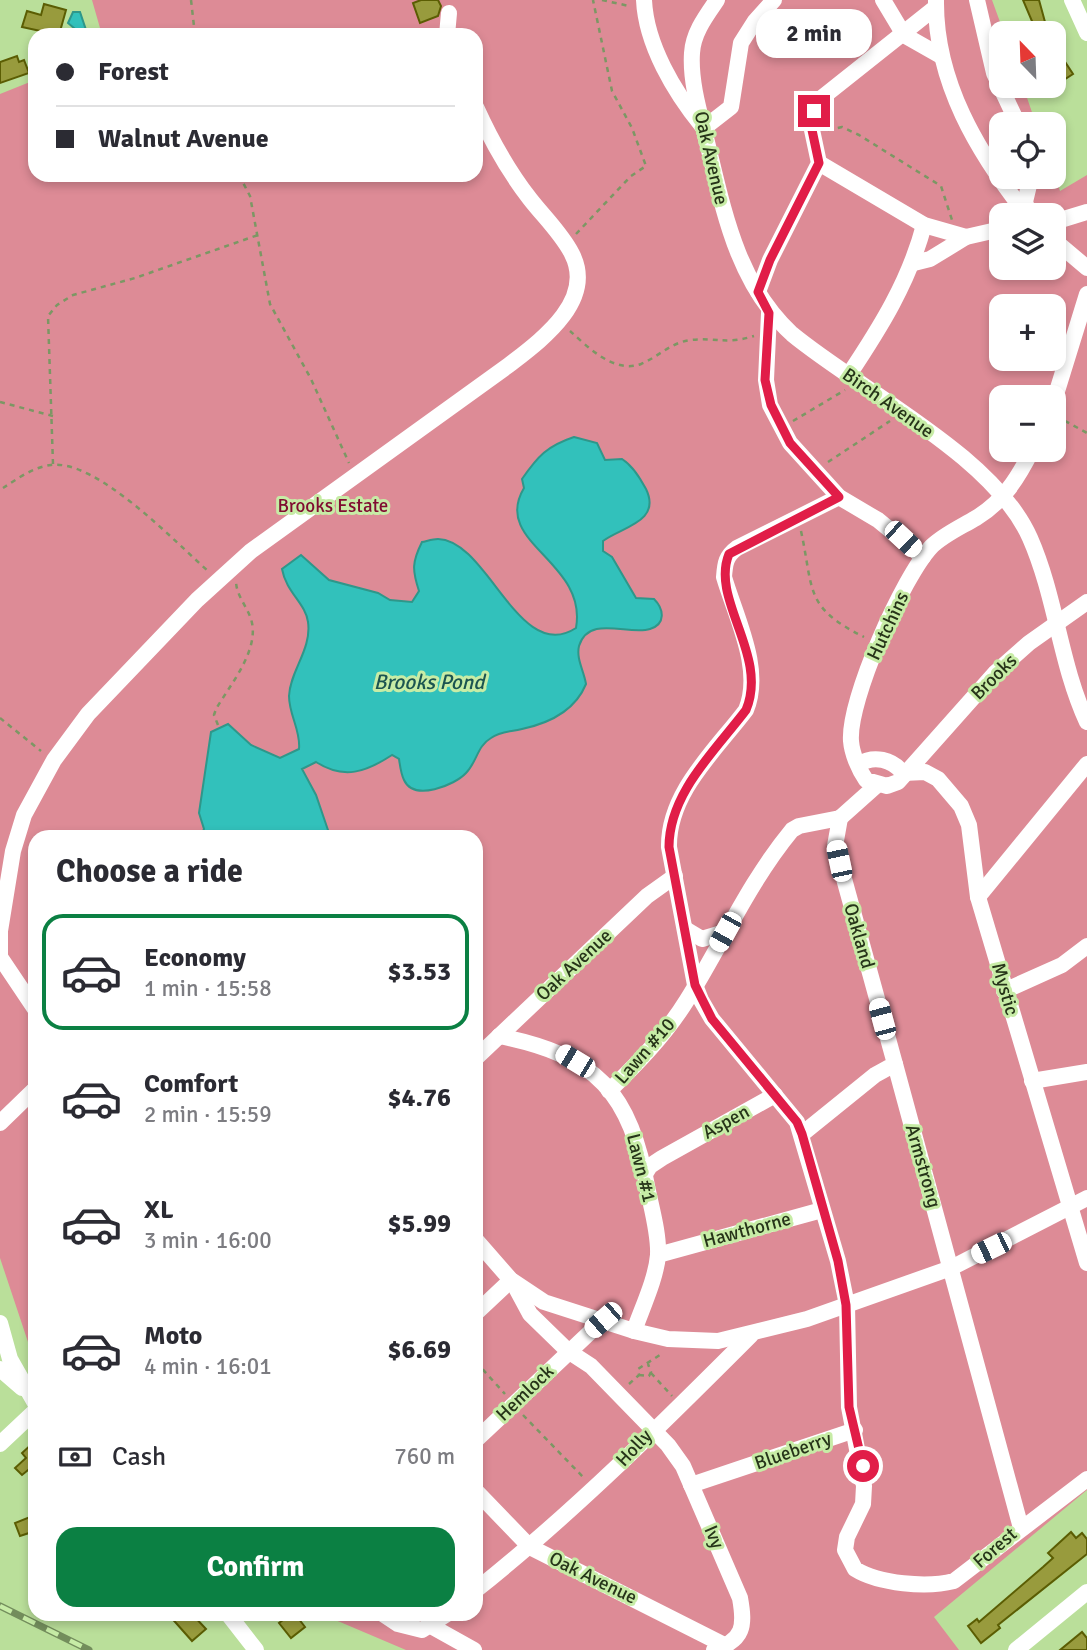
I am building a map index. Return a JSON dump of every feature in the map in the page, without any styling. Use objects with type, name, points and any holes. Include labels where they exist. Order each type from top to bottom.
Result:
[{"type":"street","name":"Oak Avenue","points":[[717,0],[698,30],[692,52],[694,79],[726,221],[735,247],[769,313]]},
{"type":"street","points":[[644,1],[655,44],[672,82],[704,128],[731,107],[741,43],[755,21],[775,0]]},
{"type":"street","points":[[883,0],[904,35],[941,56]]},
{"type":"street","points":[[977,0],[994,73],[1012,112]]},
{"type":"street","points":[[1072,0],[1087,33]]},
{"type":"street","points":[[758,292],[770,260],[819,163],[813,138],[814,111],[818,100],[904,35],[936,3]]},
{"type":"street","points":[[936,3],[941,56],[950,86],[975,140],[1020,203]]},
{"type":"street","points":[[448,28],[449,13]]},
{"type":"street","points":[[28,999],[0,958],[0,930],[13,851],[24,814],[54,760],[88,714],[236,564],[509,365],[559,322],[574,293],[577,272],[567,244],[528,197],[483,119]]},
{"type":"street","points":[[819,163],[924,225],[962,236]]},
{"type":"street","points":[[1066,218],[1087,212]]},
{"type":"street","points":[[852,379],[914,264],[924,225]]},
{"type":"street","points":[[914,264],[930,259],[962,236],[989,231]]},
{"type":"street","points":[[1066,250],[1087,268]]},
{"type":"street","points":[[1059,385],[1087,293]]},
{"type":"street","points":[[769,313],[765,380],[771,405],[781,427],[814,471],[839,497],[878,520],[923,557]]},
{"type":"street","name":"Birch Avenue","points":[[769,313],[852,379],[903,412],[958,454],[1002,498],[1030,537],[1058,625]]},
{"type":"street","name":"Hutchins","points":[[877,785],[866,780],[850,741],[859,690],[879,645],[923,557],[934,544],[1002,498],[1017,480],[1026,462]]},
{"type":"street","points":[[839,497],[729,554],[724,577],[749,660],[753,687],[746,710],[680,797],[673,812],[669,847],[687,930],[695,985],[712,1019],[775,1095],[802,1134],[838,1261],[846,1305]]},
{"type":"street","name":"Brooks","points":[[903,774],[995,673],[1029,643],[1087,602]]},
{"type":"street","points":[[1058,625],[1087,722]]},
{"type":"street","points":[[1074,684],[1087,695]]},
{"type":"street","points":[[841,818],[877,785],[892,785],[903,774],[898,768],[876,758],[859,764]]},
{"type":"street","points":[[978,897],[1087,764]]},
{"type":"street","name":"Mystic","points":[[903,774],[925,772],[938,779],[961,806],[970,830],[978,897],[1087,1263]]},
{"type":"street","name":"Lawn #10","points":[[610,1091],[657,1041],[695,985],[758,877],[792,830],[799,826],[841,818]]},
{"type":"street","name":"Oakland","points":[[841,818],[835,846],[895,1064]]},
{"type":"street","name":"Oak Avenue","points":[[483,1051],[647,896],[675,876]]},
{"type":"street","points":[[687,930],[702,939],[725,932]]},
{"type":"street","points":[[1004,990],[1062,964],[1087,946]]},
{"type":"street","name":"Lawn #1","points":[[499,1036],[561,1052],[589,1069],[610,1091],[637,1136],[658,1255],[634,1331]]},
{"type":"street","points":[[802,1134],[875,1075],[895,1064]]},
{"type":"street","name":"Armstrong","points":[[895,1064],[951,1268]]},
{"type":"street","points":[[1032,1081],[1087,1072]]},
{"type":"street","name":"Aspen","points":[[645,1174],[650,1166],[662,1158],[775,1095]]},
{"type":"street","points":[[0,1123],[28,1096]]},
{"type":"street","points":[[483,1248],[511,1280],[544,1302],[634,1331],[675,1340],[718,1341],[751,1335],[951,1268],[1087,1198]]},
{"type":"street","name":"Hawthorne","points":[[658,1255],[822,1210]]},
{"type":"street","name":"Forest","points":[[855,1430],[864,1486],[863,1504],[847,1537],[845,1550],[855,1569],[864,1574],[915,1583],[942,1584],[954,1581],[1021,1528],[951,1268]]},
{"type":"street","points":[[483,1306],[511,1280]]},
{"type":"street","name":"Hemlock","points":[[483,1433],[568,1351],[530,1314],[511,1280]]},
{"type":"street","name":"Blueberry","points":[[691,1485],[855,1430],[849,1407],[846,1305]]},
{"type":"street","points":[[568,1351],[603,1320]]},
{"type":"street","points":[[0,1323],[10,1359],[28,1392]]},
{"type":"street","points":[[656,1430],[751,1335]]},
{"type":"street","name":"Holly","points":[[483,1584],[530,1547],[656,1430],[578,1354],[568,1351]]},
{"type":"street","points":[[0,1369],[28,1394]]},
{"type":"street","points":[[0,1444],[28,1417]]},
{"type":"street","name":"Ivy","points":[[656,1430],[683,1466],[740,1598],[744,1622],[738,1636],[720,1648]]},
{"type":"street","points":[[1021,1528],[1087,1479]]},
{"type":"street","name":"Oak Avenue","points":[[483,1498],[530,1547],[720,1648]]},
{"type":"street","points":[[1016,1650],[1087,1592]]},
{"type":"street","points":[[233,1621],[256,1650]]},
{"type":"street","points":[[394,1621],[413,1629],[431,1626],[438,1621]]},
{"type":"street","points":[[431,1626],[474,1650]]},
{"type":"path","points":[[191,0],[194,28]]},
{"type":"path","points":[[567,244],[631,176],[646,166],[632,128],[612,91],[593,0]]},
{"type":"path","points":[[602,0],[624,6],[644,1]]},
{"type":"path","points":[[813,138],[822,131],[842,127],[923,174],[941,186],[962,236]]},
{"type":"path","points":[[243,182],[250,196],[263,278],[270,304],[311,379],[355,478]]},
{"type":"path","points":[[53,464],[48,316],[57,305],[73,295],[135,278],[258,235]]},
{"type":"path","points":[[559,322],[611,363],[639,365],[668,346],[690,340],[734,343],[767,332]]},
{"type":"path","points":[[781,427],[852,379]]},
{"type":"path","points":[[0,402],[53,416]]},
{"type":"path","points":[[814,471],[903,412]]},
{"type":"path","points":[[1066,421],[1087,433]]},
{"type":"path","points":[[3,488],[24,474],[53,464],[107,484],[219,580]]},
{"type":"path","points":[[798,517],[813,591],[823,613],[879,645]]},
{"type":"path","points":[[218,725],[214,715],[216,709],[254,641],[252,621],[237,592],[236,564]]},
{"type":"path","points":[[0,718],[54,760]]},
{"type":"path","points":[[639,1375],[638,1369],[648,1364],[675,1340]]},
{"type":"path","points":[[648,1364],[651,1373],[682,1404]]},
{"type":"path","points":[[483,1370],[594,1488]]},
{"type":"path","points":[[639,1375],[644,1377],[651,1373]]},
{"type":"path","points":[[619,1394],[639,1375]]},
{"type":"green space","name":"Brooks Estate","points":[[92,0],[992,0],[1000,21],[989,21],[989,98],[1027,98],[1032,112],[989,112],[989,189],[1060,191],[1087,175],[1087,1490],[934,1617],[959,1650],[406,1650],[338,1621],[483,1621],[483,830],[28,830],[28,1342],[0,1258],[0,94],[28,83],[28,182],[483,182],[483,28],[100,28]]},
{"type":"water","points":[[73,12],[80,12],[85,28],[74,28],[68,23]]},
{"type":"water","name":"Brooks Pond","points":[[574,437],[597,443],[605,460],[622,459],[636,472],[646,489],[649,509],[637,522],[603,541],[603,551],[612,557],[636,598],[654,599],[662,616],[659,624],[641,630],[600,628],[584,636],[579,646],[579,656],[586,684],[575,702],[552,719],[502,733],[486,741],[466,773],[453,782],[425,791],[409,787],[401,773],[399,759],[392,755],[355,772],[336,771],[316,762],[302,769],[316,795],[328,830],[204,830],[199,813],[211,732],[228,724],[251,745],[280,758],[299,749],[289,696],[307,641],[308,622],[304,609],[287,584],[282,569],[301,555],[329,580],[378,593],[390,600],[412,602],[419,591],[414,566],[419,549],[422,542],[438,539],[456,545],[473,559],[520,616],[537,630],[556,635],[576,628],[576,605],[568,586],[529,539],[520,524],[517,507],[524,488],[522,479],[544,453]]},
{"type":"building","points":[[438,0],[441,6],[438,16],[420,23],[413,3]]},
{"type":"building","points":[[1023,0],[1039,0],[1045,21],[1032,21]]},
{"type":"building","points":[[44,4],[66,10],[61,28],[22,27],[27,11],[41,15]]},
{"type":"building","points":[[17,56],[19,62],[24,60],[28,73],[0,83],[0,62]]},
{"type":"building","points":[[1066,63],[1073,74],[1066,78]]},
{"type":"building","points":[[28,1447],[28,1470],[22,1475],[15,1468],[26,1458],[22,1453]]},
{"type":"building","points":[[28,1518],[28,1533],[20,1536],[15,1523]]},
{"type":"building","points":[[1071,1532],[1076,1538],[1082,1533],[1087,1539],[1087,1554],[998,1625],[1000,1628],[981,1643],[968,1626],[977,1619],[979,1622],[1053,1558],[1048,1553]]},
{"type":"building","points":[[174,1621],[199,1621],[206,1629],[192,1641]]},
{"type":"building","points":[[300,1621],[305,1627],[291,1638],[279,1623]]},
{"type":"building","points":[[1082,1632],[1087,1638],[1087,1650],[1060,1650]]},
{"type":"railway","points":[[0,1606],[28,1620]]},
{"type":"railway","points":[[30,1621],[89,1650]]},
{"type":"route","points":[[814,111],[814,152],[819,163],[770,260],[758,292],[769,313],[765,380],[771,405],[790,443],[839,497],[729,554],[724,577],[749,660],[753,687],[751,697],[746,710],[680,797],[669,828],[669,847],[686,925],[695,985],[701,1000],[712,1019],[797,1122],[802,1134],[838,1261],[849,1339],[849,1407],[863,1466]]}]
